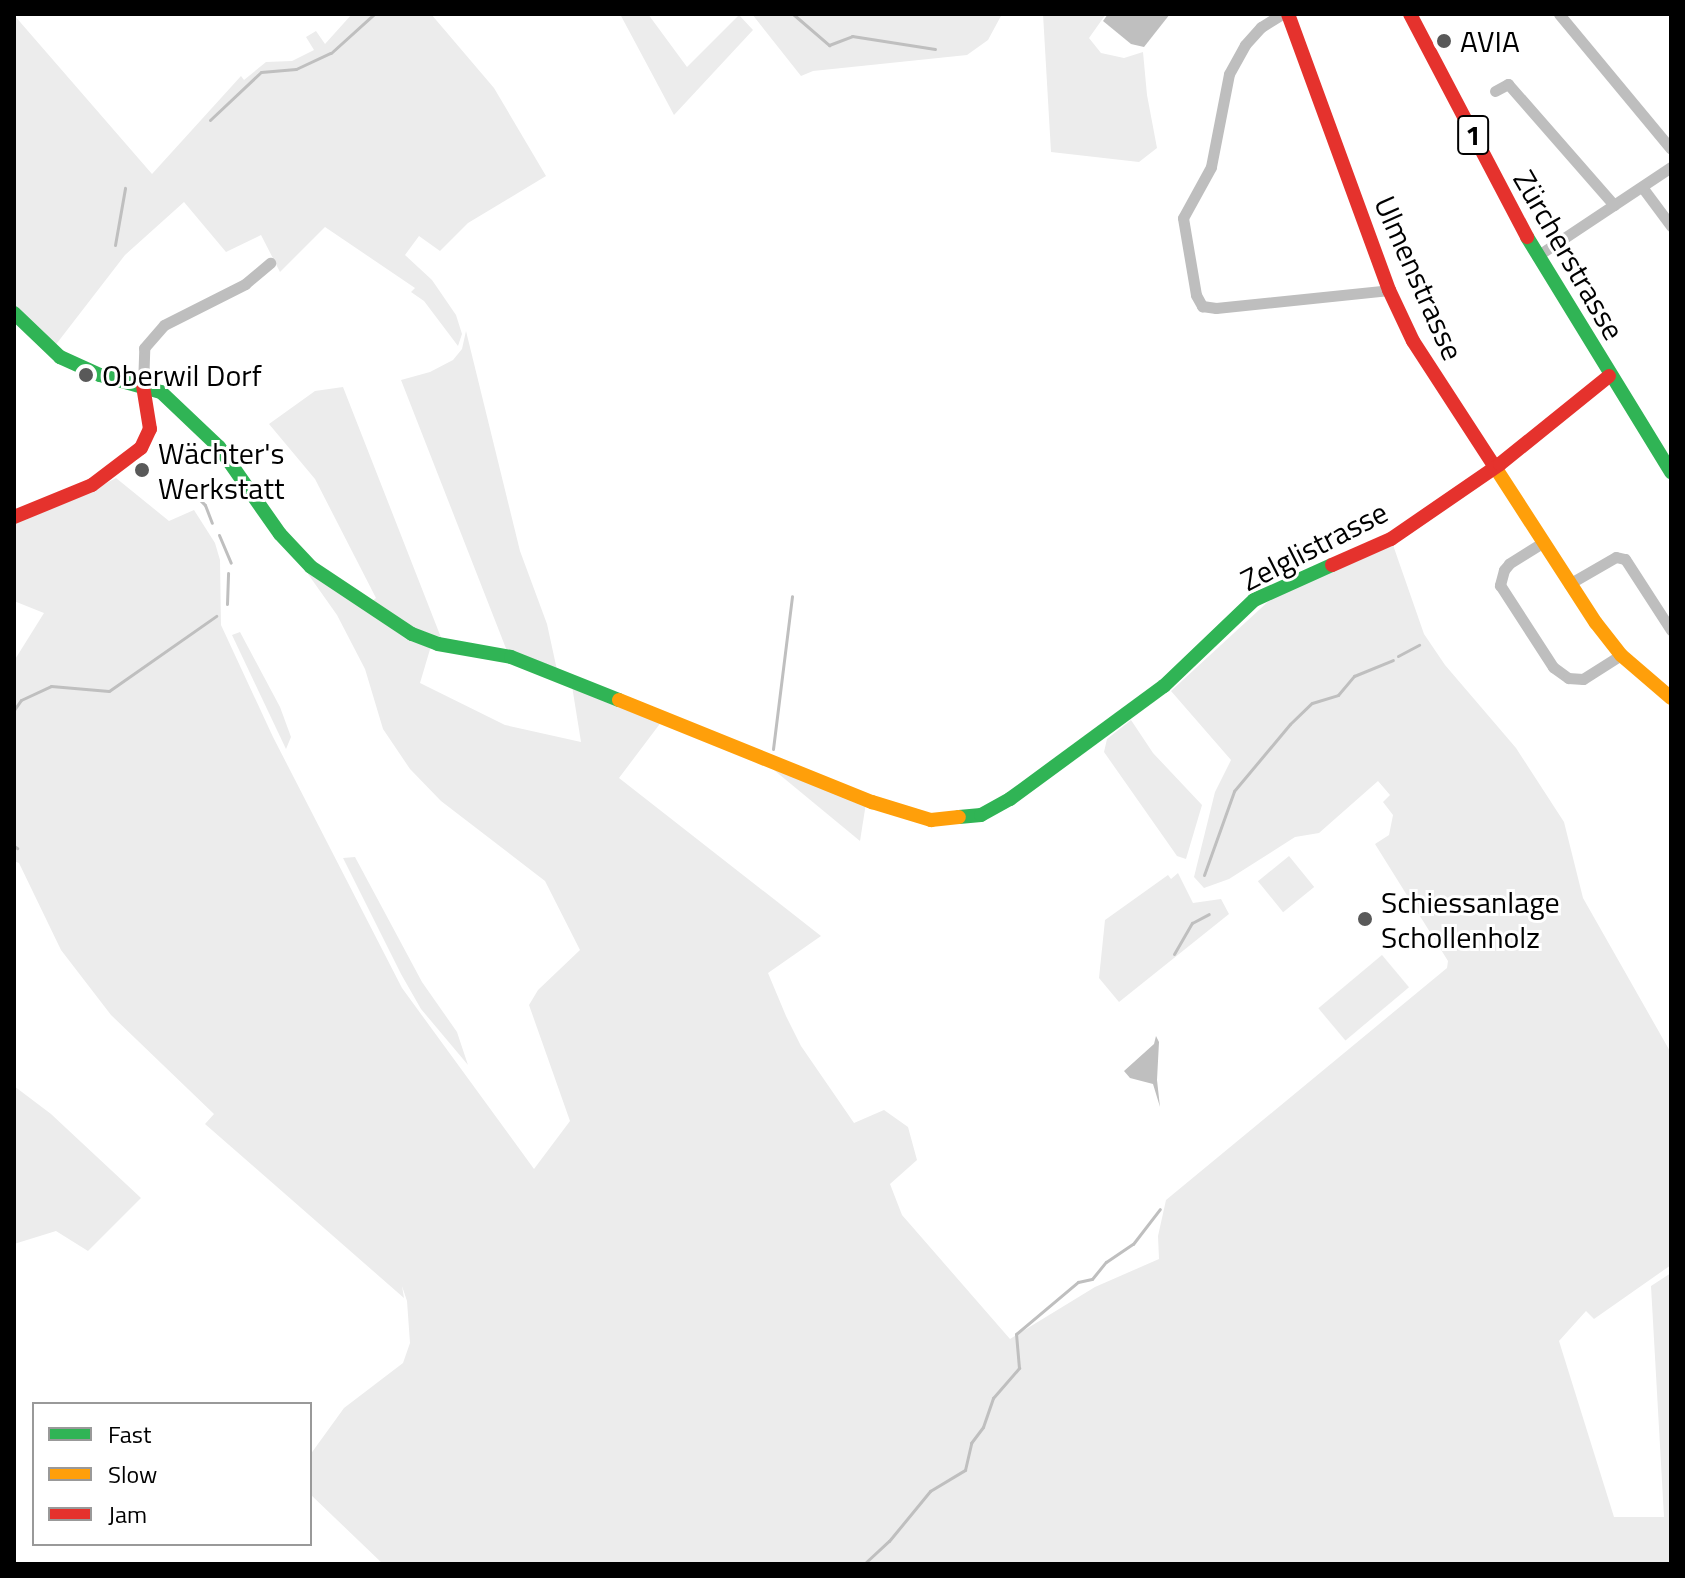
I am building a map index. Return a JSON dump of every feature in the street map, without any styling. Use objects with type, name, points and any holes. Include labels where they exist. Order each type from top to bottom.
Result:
[{"type":"street","points":[[1282,14],[1261,27],[1245,45],[1229,74],[1211,167],[1183,218],[1196,295],[1202,306],[1216,308],[1389,290]]},
{"type":"street","name":"Ulmenstrasse","points":[[1288,14],[1389,290],[1420,353],[1569,584],[1621,655],[1671,698]]},
{"type":"street","name":"Zürcherstrasse","points":[[1410,14],[1537,256],[1671,472]]},
{"type":"street","points":[[1559,14],[1671,149]]},
{"type":"street","points":[[1495,91],[1508,84],[1614,205]]},
{"type":"street","points":[[1537,256],[1671,167]]},
{"type":"street","points":[[1642,187],[1671,226]]},
{"type":"street","points":[[14,517],[92,485],[144,445],[150,429],[143,386],[144,348],[164,325],[245,284],[270,263]]},
{"type":"street","name":"Zelglistrasse","points":[[14,313],[60,357],[100,375],[161,392],[219,447],[280,534],[311,567],[412,634],[438,644],[511,657],[872,802],[931,820],[981,815],[1010,799],[1164,686],[1254,600],[1384,543],[1494,468],[1609,376]]},
{"type":"street","points":[[1542,543],[1509,564],[1500,585],[1553,667],[1568,678],[1583,679],[1621,655]]},
{"type":"street","points":[[1569,584],[1616,557],[1625,559],[1671,630]]},
{"type":"shaded area","points":[[352,14],[431,14],[494,88],[546,176],[468,223],[440,251],[419,236],[405,255],[432,280],[456,315],[462,334],[458,346],[424,301],[411,292],[415,288],[325,227],[280,272],[261,235],[226,252],[184,202],[125,255],[54,347],[14,307],[14,15],[152,174],[241,76],[244,80],[266,62],[292,61],[314,50],[306,37],[316,31],[325,44]]},
{"type":"shaded area","points":[[620,14],[648,14],[687,67],[739,15],[753,30],[674,115]]},
{"type":"shaded area","points":[[752,14],[1002,14],[988,40],[967,55],[813,71],[801,76]]},
{"type":"shaded area","points":[[1043,14],[1106,14],[1089,38],[1101,53],[1124,58],[1143,52],[1157,148],[1139,162],[1051,152]]},
{"type":"shaded area","points":[[1108,14],[1170,14],[1144,47],[1131,44],[1103,21]]},
{"type":"shaded area","points":[[466,331],[520,551],[547,624],[557,670],[507,651],[401,380],[430,372],[453,360],[462,349]]},
{"type":"shaded area","points":[[343,387],[442,640],[413,630],[371,602],[376,598],[315,479],[269,424],[315,391]]},
{"type":"shaded area","points":[[116,478],[169,521],[194,510],[215,543],[220,560],[221,625],[273,737],[402,988],[534,1169],[570,1121],[529,1005],[538,990],[580,950],[545,881],[441,801],[410,769],[383,729],[365,669],[337,615],[308,574],[311,571],[431,646],[420,683],[505,725],[581,742],[572,686],[662,721],[619,778],[821,936],[768,973],[786,1016],[801,1046],[854,1123],[884,1110],[908,1127],[917,1160],[890,1184],[902,1215],[1010,1339],[1095,1287],[1159,1259],[1158,1236],[1166,1200],[1447,968],[1448,961],[1375,844],[1389,835],[1393,815],[1383,802],[1390,795],[1378,781],[1319,833],[1295,837],[1229,879],[1204,888],[1194,877],[1215,792],[1231,760],[1171,691],[1273,597],[1393,545],[1424,634],[1445,665],[1516,748],[1564,822],[1583,898],[1671,1053],[1671,1265],[1594,1319],[1586,1311],[1559,1341],[1614,1517],[1664,1517],[1651,1286],[1671,1273],[1671,1564],[383,1564],[312,1496],[312,1452],[344,1408],[403,1363],[410,1343],[407,1301],[402,1286],[404,1298],[205,1124],[214,1114],[111,1015],[61,950],[19,863],[14,861],[14,661],[44,613],[14,601],[14,523],[82,496]]},
{"type":"shaded area","points":[[240,632],[280,707],[291,737],[286,749],[232,635]]},
{"type":"shaded area","points":[[1131,720],[1153,753],[1202,805],[1186,859],[1177,856],[1104,752],[1107,739]]},
{"type":"shaded area","points":[[763,761],[866,803],[860,841]]},
{"type":"shaded area","points":[[1289,856],[1314,887],[1283,912],[1258,881]]},
{"type":"shaded area","points":[[355,857],[422,982],[457,1032],[468,1065],[421,1009],[401,974],[343,858]]},
{"type":"shaded area","points":[[1178,873],[1193,903],[1221,899],[1229,914],[1119,1002],[1099,978],[1105,920],[1168,875],[1171,879]]},
{"type":"shaded area","points":[[1382,955],[1409,987],[1345,1041],[1318,1008]]},
{"type":"shaded area","points":[[1156,1036],[1159,1042],[1157,1080],[1160,1107],[1153,1084],[1130,1078],[1124,1071],[1154,1044]]},
{"type":"shaded area","points":[[14,1086],[51,1114],[141,1198],[88,1251],[56,1231],[14,1244]]},
{"type":"waterway","points":[[210,120],[261,72],[296,69],[331,53],[374,14]]},
{"type":"waterway","points":[[793,14],[829,45],[852,36],[935,49]]},
{"type":"waterway","points":[[115,245],[125,188]]},
{"type":"waterway","points":[[195,495],[205,505],[212,523]]},
{"type":"waterway","points":[[219,535],[231,563]]},
{"type":"waterway","points":[[227,604],[228,573]]},
{"type":"waterway","points":[[773,749],[792,596]]},
{"type":"waterway","points":[[14,710],[21,700],[51,686],[109,691],[216,616]]},
{"type":"waterway","points":[[1398,656],[1419,645]]},
{"type":"waterway","points":[[1204,875],[1234,791],[1290,724],[1312,703],[1338,695],[1354,676],[1393,660]]},
{"type":"waterway","points":[[1174,954],[1192,923],[1209,914]]},
{"type":"waterway","points":[[864,1564],[889,1541],[930,1491],[965,1470],[971,1443],[983,1427],[993,1398],[1019,1368],[1016,1334],[1078,1282],[1092,1279],[1106,1262],[1133,1244],[1160,1209]]},
{"type":"traffic: fast","points":[[1527,237],[1671,472]]},
{"type":"traffic: fast","points":[[14,313],[60,357],[100,375],[161,392],[219,447],[280,534],[311,567],[412,634],[438,644],[511,657],[619,700]]},
{"type":"traffic: fast","points":[[959,817],[981,815],[1010,799],[1164,686],[1254,600],[1332,565]]},
{"type":"traffic: slow","points":[[1493,464],[1596,623],[1621,655],[1671,698]]},
{"type":"traffic: slow","points":[[619,700],[872,802],[931,820],[959,817]]},
{"type":"traffic: jam","points":[[1288,14],[1389,290],[1413,341],[1493,464]]},
{"type":"traffic: jam","points":[[1410,14],[1527,237]]},
{"type":"traffic: jam","points":[[1332,565],[1391,539],[1500,464],[1609,376]]},
{"type":"traffic: jam","points":[[14,517],[92,485],[141,448],[150,429],[143,386]]},
{"type":"place","name":"AVIA","points":[[1444,41]]},
{"type":"place","name":"Oberwil Dorf","points":[[86,375]]},
{"type":"place","name":"Wächter's Werkstatt","points":[[142,470]]},
{"type":"place","name":"Schiessanlage Schollenholz","points":[[1365,919]]}]
